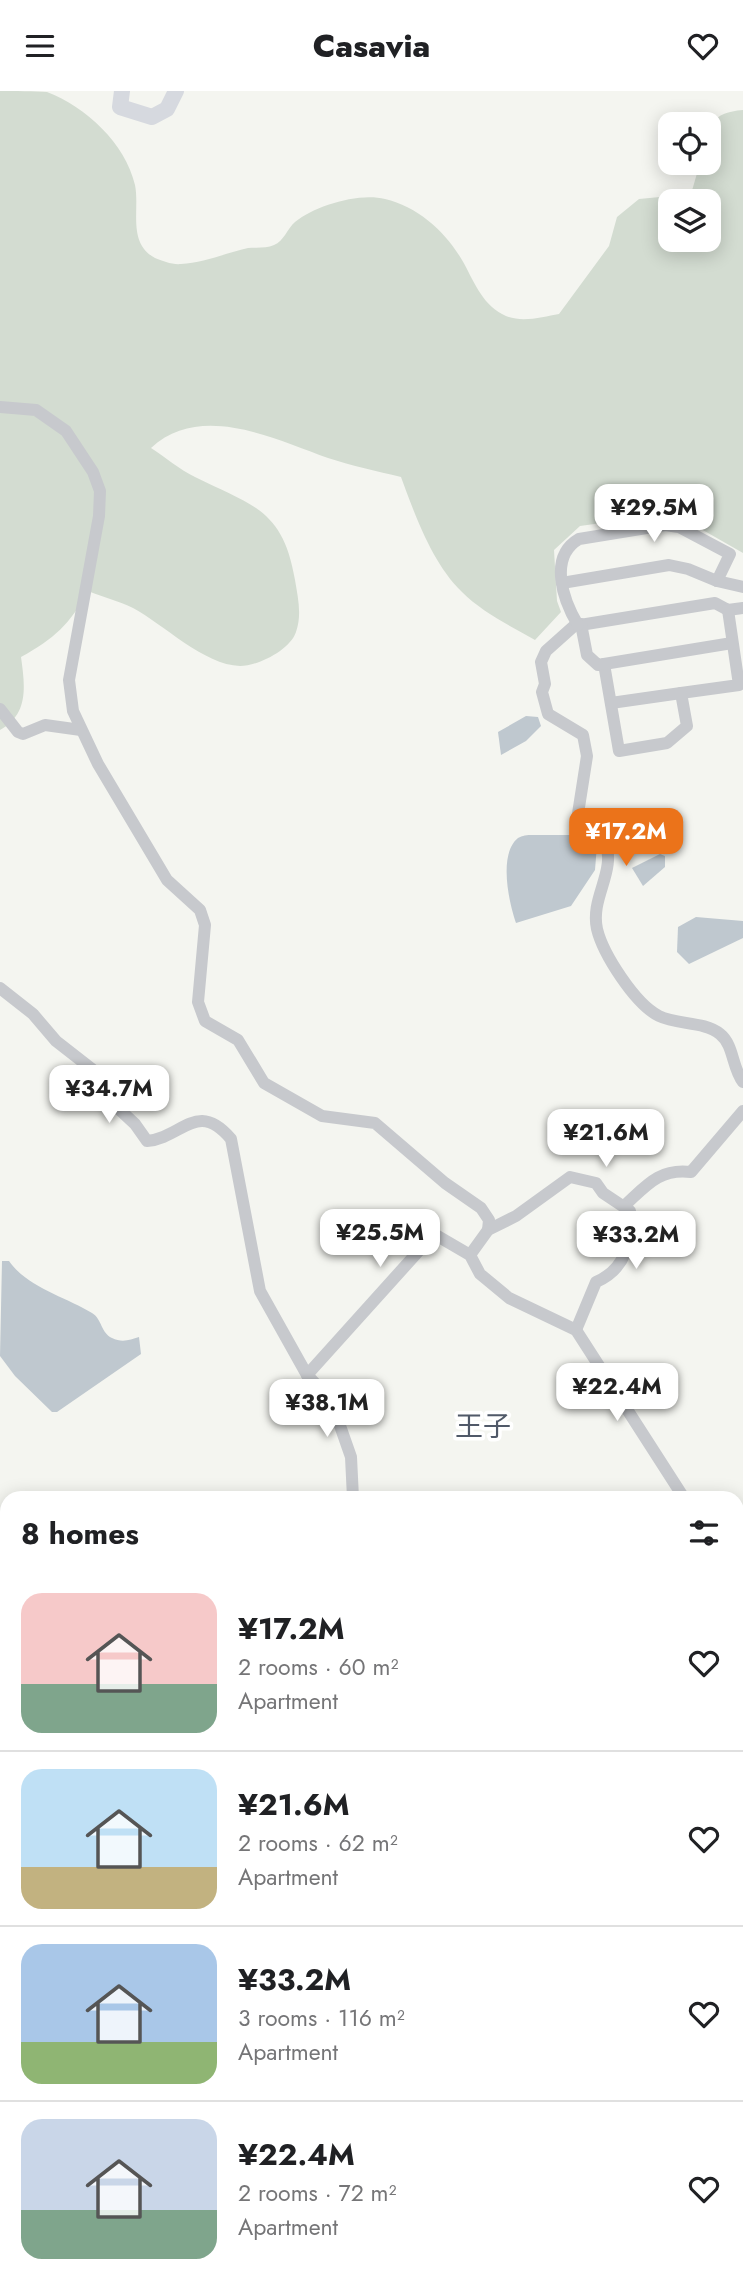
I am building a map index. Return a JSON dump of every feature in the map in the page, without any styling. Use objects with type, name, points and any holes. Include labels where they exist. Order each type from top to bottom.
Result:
[{"type":"main road","points":[[122,91],[120,107],[152,117],[167,109],[176,91]]},
{"type":"street","points":[[0,407],[36,410],[54,420],[83,455],[100,491],[99,516],[69,680],[73,711],[81,730],[167,880],[200,910],[205,925],[198,1002],[205,1021],[238,1040],[264,1083],[322,1116],[375,1123],[436,1175],[481,1208],[489,1220],[488,1230]]},
{"type":"street","points":[[717,581],[730,554],[679,527],[665,525],[579,539],[569,544],[561,563],[565,605],[580,625],[587,655],[598,665],[732,643]]},
{"type":"street","points":[[562,583],[669,565],[743,587]]},
{"type":"street","points":[[743,608],[728,610],[715,603],[580,625],[545,651],[541,662],[545,684],[542,692],[548,714],[583,735],[587,756],[577,820],[585,831],[605,840],[610,853],[610,867],[598,902],[597,929],[608,957],[648,1008],[659,1016],[714,1030],[723,1036],[743,1082]]},
{"type":"street","points":[[611,703],[741,685],[728,610]]},
{"type":"street","points":[[604,664],[619,751],[667,743],[687,726],[681,693]]},
{"type":"street","points":[[0,709],[18,732],[23,734],[55,725],[81,730]]},
{"type":"street","points":[[0,988],[33,1014],[56,1041],[97,1073],[107,1098],[135,1124],[147,1141],[160,1140],[195,1120],[212,1123],[231,1139],[260,1291],[307,1375],[331,1400],[351,1457],[353,1491]]},
{"type":"street","points":[[624,1206],[655,1179],[673,1170],[691,1173],[743,1111]]},
{"type":"street","points":[[470,1255],[488,1230],[516,1216],[570,1177],[596,1183],[603,1193],[630,1211],[631,1223],[624,1258],[613,1275],[596,1282],[576,1330]]},
{"type":"street","points":[[307,1375],[434,1234],[470,1255],[480,1274],[509,1298],[576,1330],[680,1491]]},
{"type":"shaded area","points":[[0,91],[47,92],[76,107],[102,128],[123,155],[130,170],[135,185],[138,235],[146,252],[155,258],[175,264],[189,263],[248,248],[271,246],[280,241],[295,222],[313,211],[350,199],[374,197],[409,208],[430,222],[455,249],[488,304],[502,314],[516,319],[559,314],[609,246],[617,217],[639,199],[658,197],[658,252],[721,252],[721,189],[692,189],[697,175],[721,175],[721,116],[743,110],[743,553],[673,513],[580,526],[554,550],[557,601],[561,612],[535,640],[478,606],[451,580],[433,553],[401,477],[337,461],[261,434],[215,426],[192,427],[171,434],[151,448],[189,474],[249,504],[273,524],[290,556],[297,593],[299,619],[293,639],[264,660],[240,666],[226,664],[184,643],[133,608],[88,591],[75,613],[60,630],[21,657],[23,698],[16,716],[0,730]]},
{"type":"shaded area","points":[[526,716],[538,717],[541,726],[526,741],[501,755],[498,732]]},
{"type":"shaded area","points":[[526,835],[580,835],[597,845],[595,870],[571,906],[516,923],[507,879],[508,855],[512,845],[518,838]]},
{"type":"shaded area","points":[[660,854],[665,856],[665,867],[643,886],[632,868]]},
{"type":"shaded area","points":[[696,917],[743,921],[743,938],[689,964],[677,952],[678,927]]},
{"type":"shaded area","points":[[2,1261],[9,1261],[37,1285],[92,1313],[112,1338],[123,1341],[139,1337],[141,1354],[57,1412],[52,1412],[15,1376],[0,1356]]},
{"type":"district","name":"王子","points":[[483,1426]]}]
